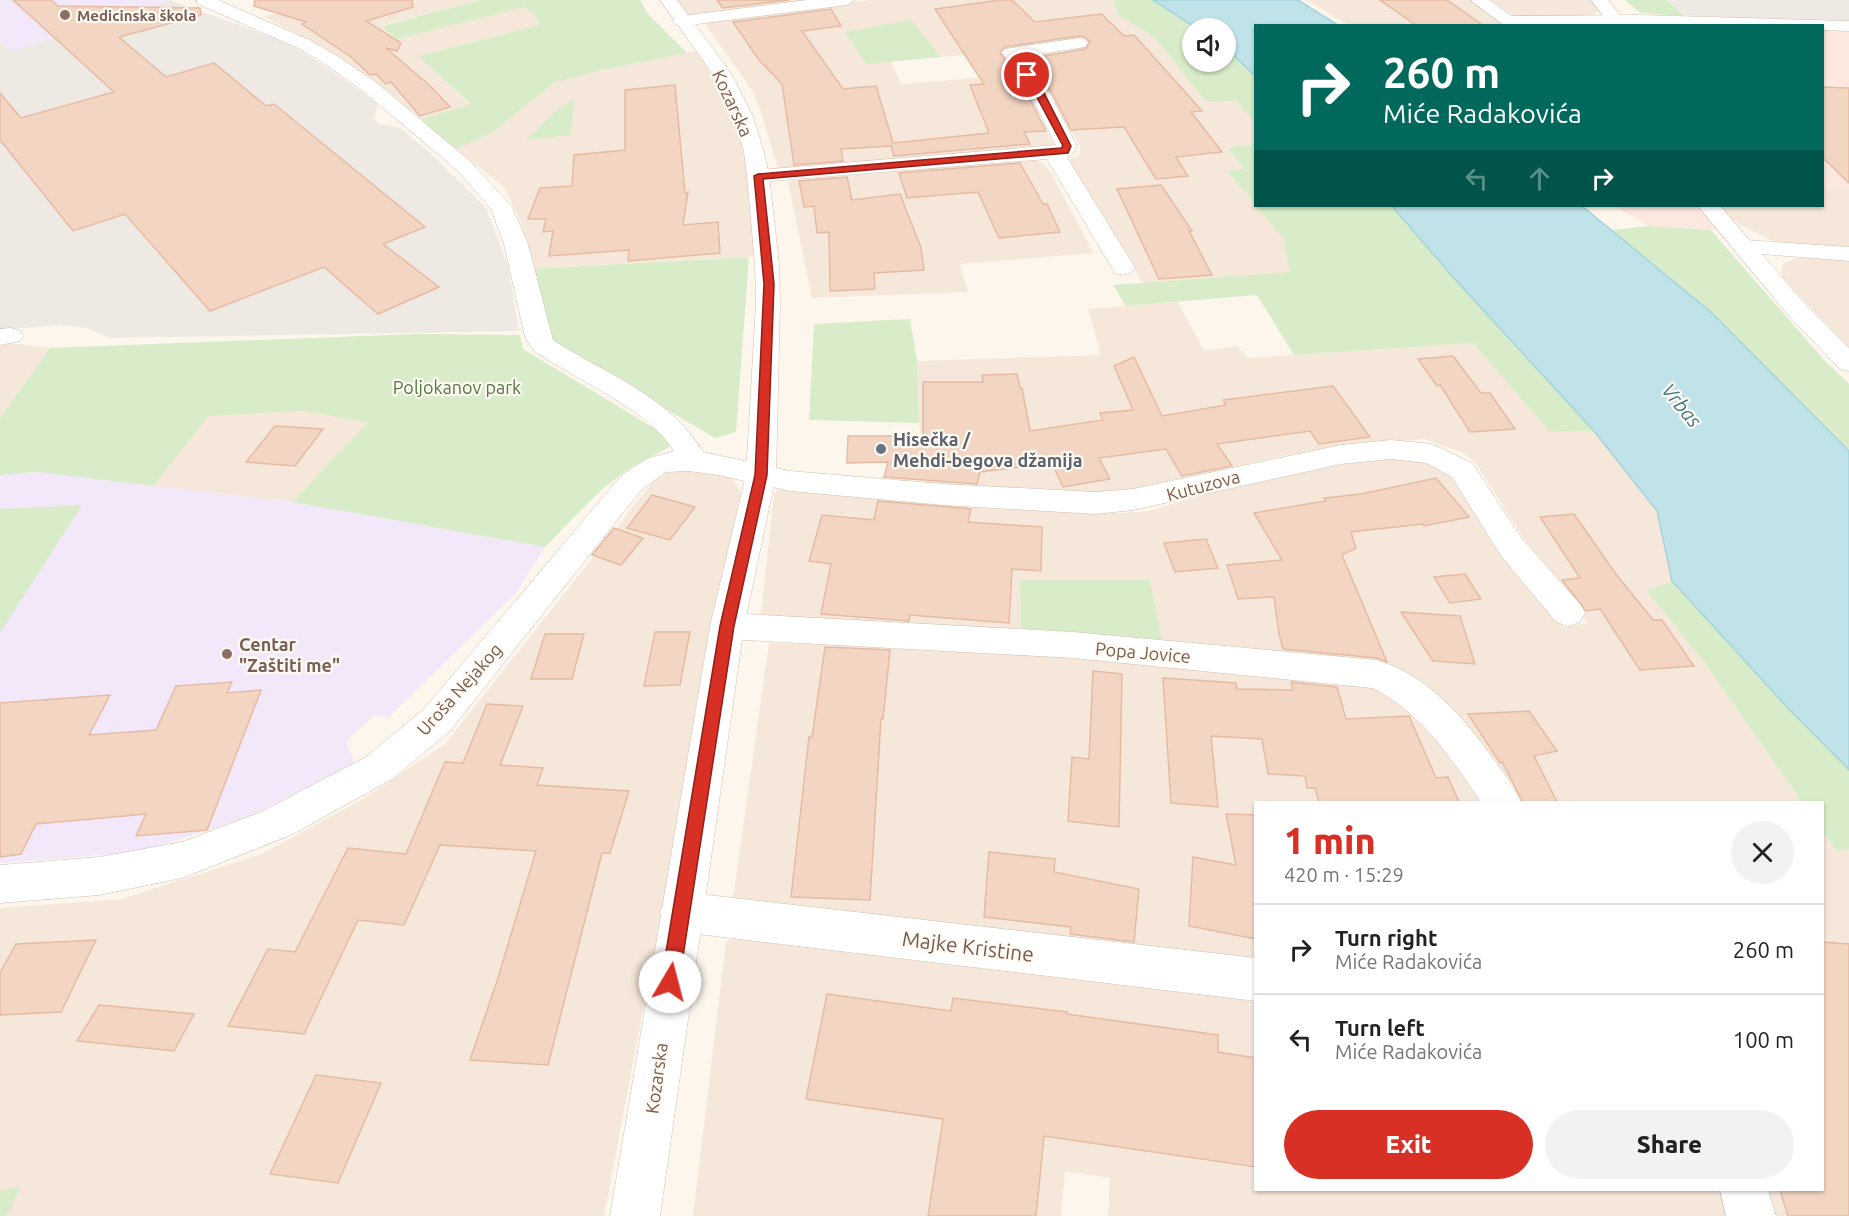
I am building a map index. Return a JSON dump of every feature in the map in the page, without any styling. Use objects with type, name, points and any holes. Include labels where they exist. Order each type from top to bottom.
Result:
[{"type":"street","points":[[204,0],[304,44],[331,60],[370,87],[465,168],[501,207],[516,244],[538,337],[543,345],[655,416],[681,437],[693,460]]},
{"type":"street","name":"Kozarska","points":[[634,1216],[727,626],[761,475],[769,284],[758,176],[754,152],[743,117],[722,73],[668,0]]},
{"type":"street","points":[[682,21],[847,0]]},
{"type":"street","points":[[1478,0],[1514,23],[1696,24]]},
{"type":"street","points":[[1599,0],[1619,23]]},
{"type":"street","points":[[1824,26],[1849,26]]},
{"type":"street","points":[[758,176],[1065,151],[1067,146],[1040,93],[1011,53],[1079,43]]},
{"type":"street","points":[[1054,153],[1123,268]]},
{"type":"street","points":[[1710,207],[1797,310],[1849,363]]},
{"type":"street","points":[[1745,247],[1849,254]]},
{"type":"street","name":"Kutuzova","points":[[761,475],[786,480],[921,494],[1100,503],[1132,502],[1246,473],[1322,458],[1398,450],[1427,453],[1454,462],[1462,470],[1512,548],[1568,613]]},
{"type":"street","name":"Uroša Nejakog","points":[[0,884],[99,876],[182,860],[277,823],[379,768],[437,720],[632,483],[651,467],[662,463],[693,460],[735,467],[761,475]]},
{"type":"street","name":"Popa Jovice","points":[[727,626],[1073,645],[1377,674],[1393,680],[1427,704],[1472,759],[1501,801]]},
{"type":"street","name":"Majke Kristine","points":[[681,912],[1254,980]]},
{"type":"street","points":[[1744,1191],[1751,1216]]},
{"type":"shaded area","name":"Medicinska škola","points":[[0,0],[169,0],[89,29],[10,51],[0,40]]},
{"type":"shaded area","points":[[169,0],[286,42],[331,70],[378,104],[374,119],[379,124],[400,128],[430,153],[486,208],[508,266],[519,331],[110,338],[87,328],[60,325],[0,330],[0,40],[10,50],[89,29]]},
{"type":"shaded area","points":[[346,0],[480,0],[382,25],[397,39],[525,7],[538,18],[540,25],[418,56],[471,105],[418,120],[378,84],[321,46],[263,16]]},
{"type":"shaded area","points":[[676,0],[828,0],[701,17],[687,14]]},
{"type":"shaded area","points":[[868,0],[1114,0],[1117,14],[1155,38],[1206,102],[1236,101],[1254,121],[1254,144],[1228,147],[1244,170],[1228,172],[1254,203],[1254,207],[1257,207],[1283,238],[1290,272],[1143,283],[1067,161],[1080,154],[1080,145],[1022,56],[1088,45],[1084,39],[941,57],[911,20],[866,63],[891,61],[901,84],[1014,75],[1054,144],[1047,148],[779,171],[752,90],[704,22]]},
{"type":"shaded area","points":[[1307,0],[1471,0],[1507,24],[1346,24]]},
{"type":"shaded area","points":[[1489,0],[1591,0],[1598,11],[1591,15],[1515,17]]},
{"type":"shaded area","points":[[1666,0],[1849,0],[1849,25],[1684,15]]},
{"type":"shaded area","points":[[1824,29],[1849,30],[1849,188],[1824,187]]},
{"type":"shaded area","points":[[697,51],[727,98],[745,150],[759,256],[530,269],[521,222],[504,187],[456,149],[490,134],[554,83],[602,70]]},
{"type":"shaded area","points":[[1032,159],[1041,162],[1050,171],[1093,253],[960,264],[968,292],[812,298],[788,181]]},
{"type":"shaded area","points":[[1824,187],[1849,188],[1849,250],[1793,246],[1776,242],[1730,218],[1721,207],[1824,207]]},
{"type":"shaded area","points":[[1617,207],[1699,207],[1719,230],[1649,226]]},
{"type":"shaded area","points":[[1797,258],[1849,259],[1849,348],[1783,279],[1781,271],[1784,263]]},
{"type":"shaded area","points":[[1178,302],[1204,351],[1237,346],[1248,358],[1473,343],[1550,432],[1594,431],[1657,511],[1672,581],[1647,591],[1704,662],[1801,801],[1510,801],[1502,784],[1420,687],[1021,635],[761,614],[774,494],[780,487],[998,506],[1125,513],[1149,511],[1266,477],[1366,460],[1410,458],[1448,469],[1492,543],[1563,627],[1588,623],[1536,557],[1475,462],[1464,453],[1424,439],[1293,454],[1255,462],[1144,494],[1097,496],[927,485],[919,423],[917,361],[1101,355],[1088,309]]},
{"type":"shaded area","points":[[0,342],[50,348],[0,418]]},
{"type":"shaded area","points":[[304,411],[369,423],[292,502],[154,486],[208,416]]},
{"type":"shaded area","points":[[670,468],[728,472],[741,492],[604,1216],[7,1216],[20,1187],[0,1191],[0,908],[122,899],[262,854],[366,797],[445,744],[660,473]]},
{"type":"shaded area","name":"Centar \"Zaštiti me\"","points":[[37,472],[292,502],[545,547],[516,593],[388,718],[375,714],[346,742],[355,763],[248,817],[140,852],[0,863],[0,475]]},
{"type":"shaded area","points":[[769,643],[921,647],[1376,680],[1419,706],[1489,801],[1254,801],[1254,961],[733,898]]},
{"type":"shaded area","points":[[1824,834],[1835,851],[1849,849],[1849,1216],[1774,1216],[1766,1191],[1824,1191]]},
{"type":"shaded area","points":[[738,933],[1254,996],[1254,1191],[1721,1191],[1728,1216],[1108,1216],[1110,1178],[1065,1171],[1061,1216],[693,1216],[726,942]]},
{"type":"green space","points":[[480,0],[640,0],[648,14],[687,53],[601,70],[554,83],[490,134],[456,149],[418,120],[471,104],[418,56],[539,25],[538,18],[525,7],[397,39],[382,26]]},
{"type":"green space","points":[[1114,0],[1153,0],[1182,19],[1182,72],[1155,38],[1117,14]]},
{"type":"green space","points":[[1625,0],[1666,0],[1684,16],[1641,13]]},
{"type":"green space","points":[[911,20],[941,57],[866,64],[845,32]]},
{"type":"green space","points":[[1236,58],[1254,75],[1254,121],[1236,101],[1206,102],[1182,72],[1236,72]]},
{"type":"green space","points":[[574,100],[571,135],[526,140],[557,110]]},
{"type":"green space","points":[[1254,144],[1254,203],[1227,171],[1244,169],[1228,147]]},
{"type":"green space","points":[[1257,207],[1393,207],[1452,276],[1594,431],[1550,432],[1473,343],[1294,355],[1257,295],[1126,306],[1113,285],[1290,272],[1283,238]]},
{"type":"green space","points":[[1649,226],[1711,230],[1824,360],[1849,384],[1849,451],[1713,314],[1612,230]]},
{"type":"green space","points":[[749,257],[736,432],[715,438],[561,347],[553,339],[530,269]]},
{"type":"green space","points":[[910,319],[917,361],[919,423],[809,420],[814,324]]},
{"type":"green space","name":"Poljokanov park","points":[[416,334],[520,335],[523,349],[667,436],[673,445],[630,468],[603,488],[545,547],[292,502],[368,423],[304,411],[208,416],[154,486],[37,472],[0,475],[0,418],[50,348]]},
{"type":"green space","points":[[82,505],[0,633],[0,509]]},
{"type":"green space","points":[[1020,580],[1150,580],[1163,647],[1021,635]]},
{"type":"green space","points":[[1672,581],[1787,707],[1849,770],[1849,849],[1836,851],[1824,833],[1824,801],[1801,801],[1704,662],[1647,591]]},
{"type":"green space","points":[[21,1186],[7,1216],[0,1216],[0,1191]]},
{"type":"water","points":[[1153,0],[1298,0],[1336,24],[1254,24],[1254,75],[1236,58],[1236,18],[1182,19]]},
{"type":"water","name":"Vrbas","points":[[1393,207],[1583,207],[1713,314],[1849,451],[1849,770],[1787,707],[1672,581],[1657,511],[1594,431],[1452,276]]},
{"type":"building","points":[[13,0],[51,0],[58,6],[200,8],[201,15],[119,37],[166,77],[214,63],[266,106],[274,104],[425,227],[383,244],[439,287],[378,314],[324,267],[210,311],[125,214],[73,231],[0,140],[0,93],[21,118],[114,92]]},
{"type":"building","points":[[255,0],[412,0],[413,7],[366,21],[401,43],[397,51],[386,48],[429,85],[450,107],[420,116],[391,82],[386,84],[376,74],[370,75],[351,57],[302,24],[306,22],[254,6]]},
{"type":"building","points":[[717,0],[789,0],[723,8]]},
{"type":"building","points":[[1012,0],[1035,22],[1101,14],[1124,36],[1134,35],[1202,111],[1191,112],[1222,152],[1176,157],[1188,176],[1156,179],[1124,127],[1071,130],[1052,93],[1027,59],[1085,49],[1090,42],[1085,37],[1079,36],[1005,47],[1000,52],[1028,95],[1046,131],[1024,132],[1030,144],[894,156],[891,146],[841,149],[843,161],[794,165],[782,84],[759,60],[733,22],[831,9],[841,26],[802,31],[843,89],[876,86],[893,143],[989,133],[970,85],[984,84],[935,9]]},
{"type":"building","points":[[1380,0],[1447,0],[1481,24],[1414,24]]},
{"type":"building","points":[[675,85],[685,193],[688,192],[683,225],[718,222],[720,253],[628,261],[629,250],[549,256],[553,231],[543,232],[546,219],[528,219],[540,188],[572,186],[574,155],[625,150],[625,90]]},
{"type":"building","points":[[1824,87],[1849,88],[1849,183],[1824,159]]},
{"type":"building","points":[[1020,163],[1043,204],[1047,204],[1060,232],[999,238],[978,192],[907,198],[899,173]]},
{"type":"building","points":[[847,177],[852,200],[900,194],[921,248],[924,270],[874,273],[875,289],[830,291],[829,232],[817,233],[814,206],[804,207],[799,181]]},
{"type":"building","points":[[1161,185],[1192,231],[1189,231],[1212,275],[1159,279],[1117,189]]},
{"type":"building","points":[[1453,356],[1481,393],[1490,393],[1515,429],[1470,432],[1440,385],[1437,386],[1418,359]]},
{"type":"building","points":[[1134,357],[1162,416],[1226,405],[1223,400],[1333,386],[1370,437],[1319,444],[1310,431],[1217,444],[1232,466],[1182,476],[1166,449],[1099,458],[1110,479],[1063,487],[1052,463],[980,472],[977,484],[884,477],[888,462],[847,463],[848,436],[923,436],[923,382],[983,382],[982,375],[1017,374],[1030,431],[1103,420],[1100,413],[1133,410],[1114,366]]},
{"type":"building","points":[[275,426],[323,429],[295,466],[246,462]]},
{"type":"building","points":[[1436,478],[1469,517],[1424,526],[1423,524],[1351,532],[1356,548],[1342,555],[1387,662],[1377,658],[1283,649],[1274,597],[1238,599],[1227,565],[1282,560],[1254,513],[1326,501],[1324,498],[1361,494]]},
{"type":"building","points":[[652,495],[695,507],[670,540],[627,528]]},
{"type":"building","points":[[878,501],[971,509],[968,522],[1042,527],[1041,571],[1012,569],[1009,623],[910,615],[909,621],[821,614],[831,564],[809,561],[822,515],[874,520]]},
{"type":"building","points":[[1574,514],[1615,573],[1653,620],[1662,620],[1694,666],[1640,670],[1600,609],[1586,611],[1562,580],[1580,578],[1540,517]]},
{"type":"building","points":[[614,528],[643,538],[621,565],[592,555]]},
{"type":"building","points":[[1206,539],[1218,568],[1175,572],[1164,543]]},
{"type":"building","points":[[1465,574],[1481,599],[1450,603],[1434,577]]},
{"type":"building","points":[[1401,612],[1460,616],[1475,664],[1433,661]]},
{"type":"building","points":[[655,632],[690,632],[680,685],[644,686]]},
{"type":"building","points":[[545,634],[584,634],[572,679],[531,679]]},
{"type":"building","points":[[825,647],[890,650],[883,719],[881,719],[870,900],[791,897],[809,737],[812,737]]},
{"type":"building","points":[[1093,671],[1122,674],[1119,827],[1068,821],[1072,757],[1089,759]]},
{"type":"building","points":[[1163,678],[1236,683],[1237,689],[1293,690],[1291,682],[1337,687],[1346,719],[1409,716],[1436,778],[1448,777],[1459,801],[1319,801],[1315,788],[1307,788],[1305,776],[1268,774],[1262,739],[1211,736],[1218,807],[1171,803]]},
{"type":"building","points":[[232,682],[227,693],[261,690],[207,830],[136,836],[146,814],[36,824],[21,854],[0,857],[0,703],[110,695],[89,735],[156,730],[176,686]]},
{"type":"building","points":[[487,704],[523,706],[500,765],[543,768],[537,785],[629,791],[610,853],[602,853],[548,1065],[470,1060],[498,978],[536,851],[440,845],[404,925],[358,920],[304,1034],[228,1026],[268,949],[295,952],[348,848],[406,854],[445,762],[463,763]]},
{"type":"building","points":[[1529,711],[1557,751],[1534,756],[1556,801],[1522,801],[1502,762],[1500,763],[1468,714]]},
{"type":"building","points":[[1226,814],[1254,815],[1254,939],[1189,926],[1193,857],[1236,865]]},
{"type":"building","points":[[989,852],[1055,859],[1054,872],[1139,889],[1134,942],[1070,934],[1071,927],[984,917]]},
{"type":"building","points":[[96,940],[61,1012],[0,1015],[0,973],[16,944]]},
{"type":"building","points":[[1824,942],[1849,944],[1849,1216],[1788,1216],[1780,1191],[1824,1191]]},
{"type":"building","points":[[827,994],[951,1011],[953,998],[1067,1012],[1067,1014],[1218,1035],[1218,1052],[1254,1058],[1254,1167],[1044,1136],[1036,1216],[928,1216],[943,1119],[806,1099]]},
{"type":"building","points":[[99,1005],[194,1014],[174,1051],[77,1041]]},
{"type":"building","points":[[316,1075],[381,1083],[338,1183],[270,1174]]},
{"type":"place","name":"Medicinska škola","points":[[65,15]]},
{"type":"place","name":"Hisečka / Mehdi-begova džamija","points":[[881,449]]},
{"type":"place","name":"Centar \"Zaštiti me\"","points":[[227,654]]},
{"type":"route","points":[[670,982],[727,626],[761,475],[769,284],[758,176],[1065,151],[1067,146],[1040,93],[1027,75]]}]
